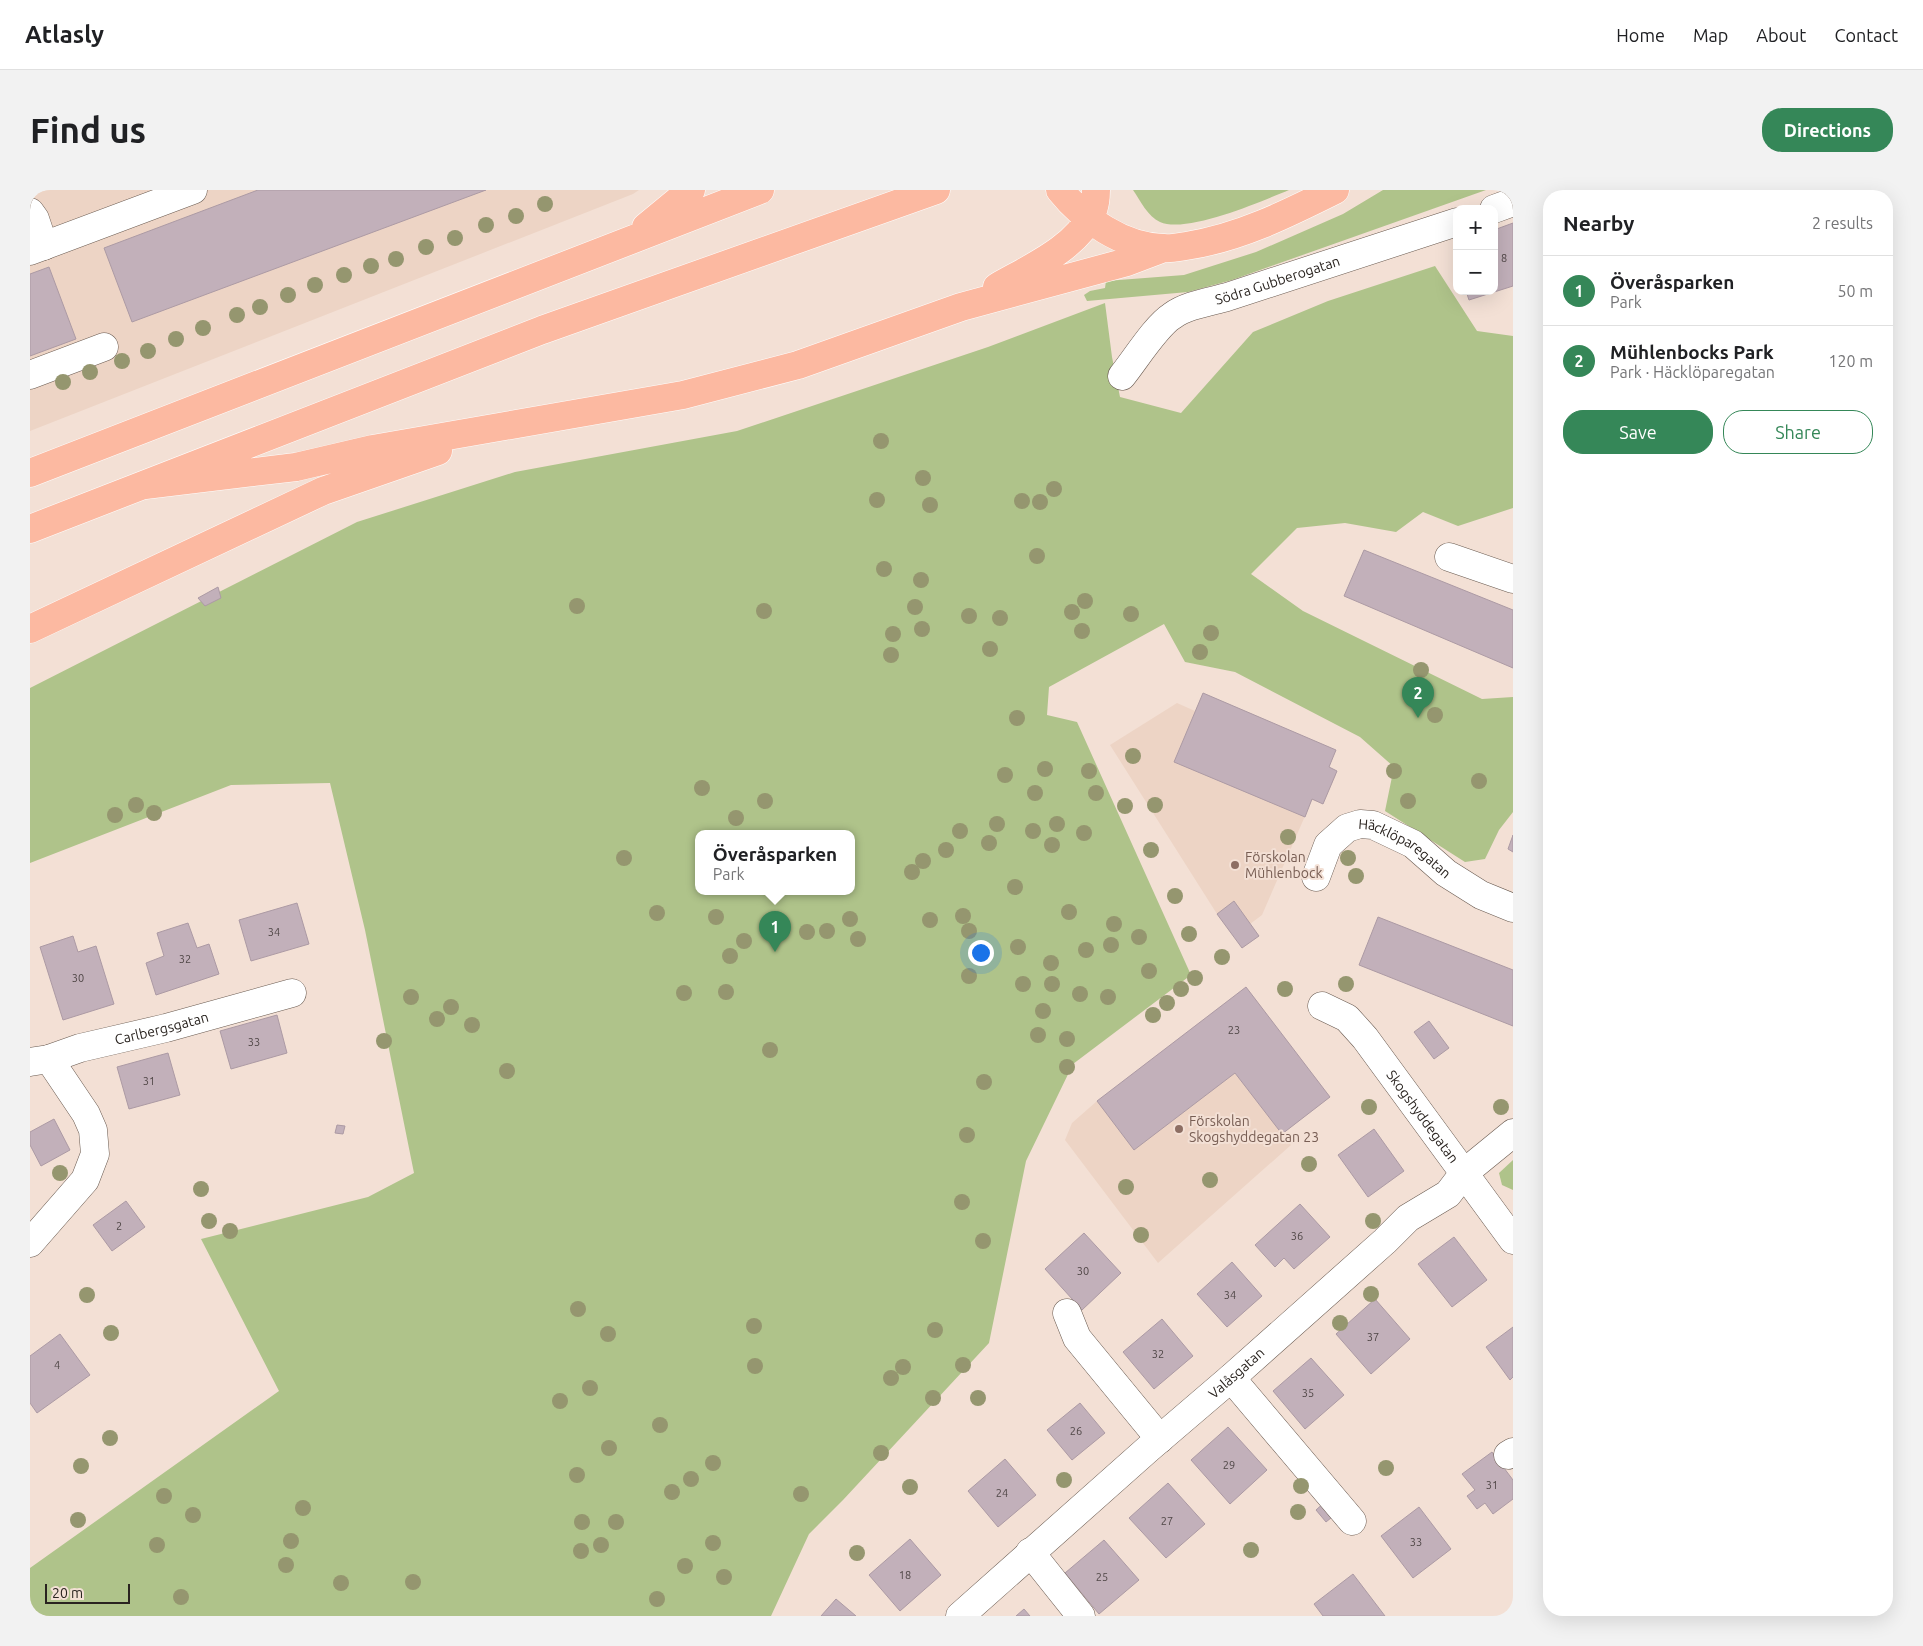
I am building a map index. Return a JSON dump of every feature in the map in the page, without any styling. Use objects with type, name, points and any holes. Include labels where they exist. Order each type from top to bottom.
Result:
[{"type":"highway","points":[[626,243],[691,190]]},
{"type":"highway","points":[[30,473],[760,190]]},
{"type":"highway","points":[[30,529],[542,330],[936,190]]},
{"type":"highway","points":[[145,485],[296,467],[373,449],[683,395],[798,365],[961,307],[1127,262],[1164,248],[1205,243],[1252,229],[1335,190]]},
{"type":"highway","points":[[961,307],[1050,256],[1069,242],[1084,202],[1121,238],[1140,245],[1164,248]]},
{"type":"highway","points":[[30,629],[322,491],[436,452],[500,426]]},
{"type":"street","points":[[30,212],[35,219],[37,248],[193,190]]},
{"type":"street","points":[[1498,208],[1513,202]]},
{"type":"street","name":"Södra Gubberogatan","points":[[1122,376],[1163,322],[1173,314],[1453,223]]},
{"type":"street","points":[[30,375],[104,347]]},
{"type":"street","points":[[1449,557],[1513,579]]},
{"type":"street","name":"Häcklöparegatan","points":[[1316,877],[1328,845],[1347,828],[1360,824],[1373,825],[1413,844],[1446,873],[1481,895],[1513,908]]},
{"type":"street","name":"Carlbergsgatan","points":[[39,1060],[80,1048],[166,1028],[292,993]]},
{"type":"street","name":"Skogshyddegatan","points":[[1322,1006],[1347,1018],[1359,1031],[1513,1240]]},
{"type":"street","points":[[30,1243],[85,1180],[95,1154],[93,1130],[90,1122],[39,1060]]},
{"type":"street","name":"Valåsgatan","points":[[960,1616],[1030,1552],[1232,1378],[1385,1241],[1408,1218],[1448,1194],[1464,1173],[1513,1134]]},
{"type":"street","points":[[1067,1313],[1077,1338],[1160,1439]]},
{"type":"street","points":[[1232,1378],[1352,1521]]},
{"type":"street","points":[[1030,1552],[1081,1616]]},
{"type":"shaded area","points":[[30,190],[639,190],[633,194],[30,431]]},
{"type":"shaded area","name":"Förskolan Mühlenbock","points":[[1203,693],[1336,750],[1329,767],[1336,775],[1323,804],[1312,800],[1262,915],[1250,924],[1259,936],[1242,948],[1217,914],[1110,745],[1177,703],[1195,711]]},
{"type":"shaded area","name":"Förskolan Skogshyddegatan 23","points":[[1246,987],[1330,1097],[1282,1134],[1291,1145],[1158,1263],[1065,1140],[1072,1123],[1097,1101]]},
{"type":"green space","points":[[1133,190],[1289,190],[1224,215],[1188,224],[1172,225],[1156,220]]},
{"type":"green space","points":[[1383,190],[1486,190],[1232,280],[1188,292],[1087,301],[1084,295],[1090,291],[1105,288],[1106,281],[1184,275],[1256,252],[1343,214]]},
{"type":"green space","points":[[1435,266],[1477,331],[1513,336],[1513,508],[1458,526],[1423,512],[1396,532],[1345,523],[1297,528],[1251,574],[1303,611],[1482,699],[1513,697],[1513,812],[1499,830],[1485,859],[1465,862],[1385,811],[1394,767],[1360,737],[1235,672],[1185,662],[1164,624],[1049,687],[1047,715],[1077,722],[1191,975],[1073,1064],[1026,1161],[989,1343],[809,1534],[771,1616],[30,1616],[30,1568],[279,1391],[201,1239],[368,1197],[414,1173],[365,930],[330,783],[231,785],[30,863],[30,688],[357,522],[515,472],[737,431],[988,347],[1105,303],[1112,357],[1120,397],[1181,413],[1253,332],[1328,301]]},
{"type":"green space","points":[[1513,1160],[1513,1190],[1502,1185],[1499,1173]]},
{"type":"building","points":[[258,190],[486,190],[132,322],[104,248]]},
{"type":"building","points":[[1513,223],[1513,286],[1498,291],[1498,250],[1498,229]]},
{"type":"building","points":[[49,267],[76,339],[30,356],[30,274]]},
{"type":"building","points":[[1467,295],[1485,295],[1469,300]]},
{"type":"building","points":[[1364,550],[1513,610],[1513,668],[1344,596]]},
{"type":"building","points":[[218,587],[221,598],[205,606],[198,598]]},
{"type":"building","points":[[1203,693],[1336,750],[1329,767],[1337,771],[1323,804],[1312,799],[1305,817],[1174,762]]},
{"type":"building","points":[[1513,835],[1513,852],[1508,849]]},
{"type":"building","points":[[1234,901],[1259,936],[1242,948],[1217,914]]},
{"type":"building","points":[[297,903],[309,944],[251,961],[239,920]]},
{"type":"building","points":[[1378,917],[1513,970],[1513,1026],[1359,965]]},
{"type":"building","points":[[188,923],[197,948],[209,944],[219,974],[156,995],[146,963],[164,956],[157,933]]},
{"type":"building","points":[[73,936],[78,952],[96,946],[114,1004],[63,1020],[40,947]]},
{"type":"building","points":[[1246,987],[1330,1097],[1282,1134],[1235,1073],[1134,1150],[1097,1101]]},
{"type":"building","points":[[277,1015],[287,1053],[231,1069],[220,1031]]},
{"type":"building","points":[[1429,1021],[1449,1048],[1434,1059],[1414,1032]]},
{"type":"building","points":[[168,1053],[180,1095],[129,1109],[117,1067]]},
{"type":"building","points":[[54,1119],[70,1150],[41,1166],[30,1145],[30,1132]]},
{"type":"building","points":[[337,1125],[345,1126],[343,1134],[335,1133]]},
{"type":"building","points":[[1374,1129],[1404,1171],[1368,1197],[1338,1155]]},
{"type":"building","points":[[126,1201],[145,1227],[112,1251],[93,1225]]},
{"type":"building","points":[[1300,1204],[1330,1237],[1294,1269],[1284,1258],[1275,1267],[1255,1245]]},
{"type":"building","points":[[1084,1233],[1121,1273],[1082,1310],[1045,1269]]},
{"type":"building","points":[[1454,1237],[1487,1280],[1452,1307],[1418,1264]]},
{"type":"building","points":[[1232,1262],[1262,1296],[1227,1327],[1197,1294]]},
{"type":"building","points":[[1375,1299],[1410,1339],[1371,1374],[1336,1334]]},
{"type":"building","points":[[1162,1319],[1193,1356],[1154,1389],[1123,1352]]},
{"type":"building","points":[[1513,1327],[1513,1377],[1510,1380],[1486,1347]]},
{"type":"building","points":[[60,1334],[90,1375],[37,1413],[30,1403],[30,1356]]},
{"type":"building","points":[[1311,1358],[1344,1395],[1305,1429],[1273,1391]]},
{"type":"building","points":[[1080,1403],[1105,1433],[1072,1460],[1047,1430]]},
{"type":"building","points":[[1228,1427],[1267,1470],[1230,1504],[1191,1460]]},
{"type":"building","points":[[1492,1452],[1513,1480],[1513,1499],[1493,1514],[1485,1503],[1477,1509],[1467,1496],[1475,1490],[1462,1474]]},
{"type":"building","points":[[1005,1459],[1036,1495],[998,1527],[968,1491]]},
{"type":"building","points":[[1168,1483],[1205,1524],[1166,1558],[1129,1518]]},
{"type":"building","points":[[1326,1501],[1337,1513],[1326,1522],[1316,1510]]},
{"type":"building","points":[[1419,1507],[1451,1549],[1413,1578],[1381,1536]]},
{"type":"building","points":[[910,1539],[941,1575],[900,1611],[869,1575]]},
{"type":"building","points":[[1104,1540],[1139,1580],[1099,1614],[1065,1573]]},
{"type":"building","points":[[1353,1574],[1385,1616],[1323,1616],[1314,1604]]},
{"type":"building","points":[[836,1599],[856,1616],[821,1616]]},
{"type":"building","points":[[1024,1609],[1030,1616],[1016,1616]]},
{"type":"place","name":"Mühlenbocks Park","points":[[1418,718]]},
{"type":"place","name":"Förskolan Mühlenbock","points":[[1235,865]]},
{"type":"place","name":"Överåsparken","points":[[775,952]]},
{"type":"place","name":"Förskolan Skogshyddegatan 23","points":[[1179,1129]]}]
